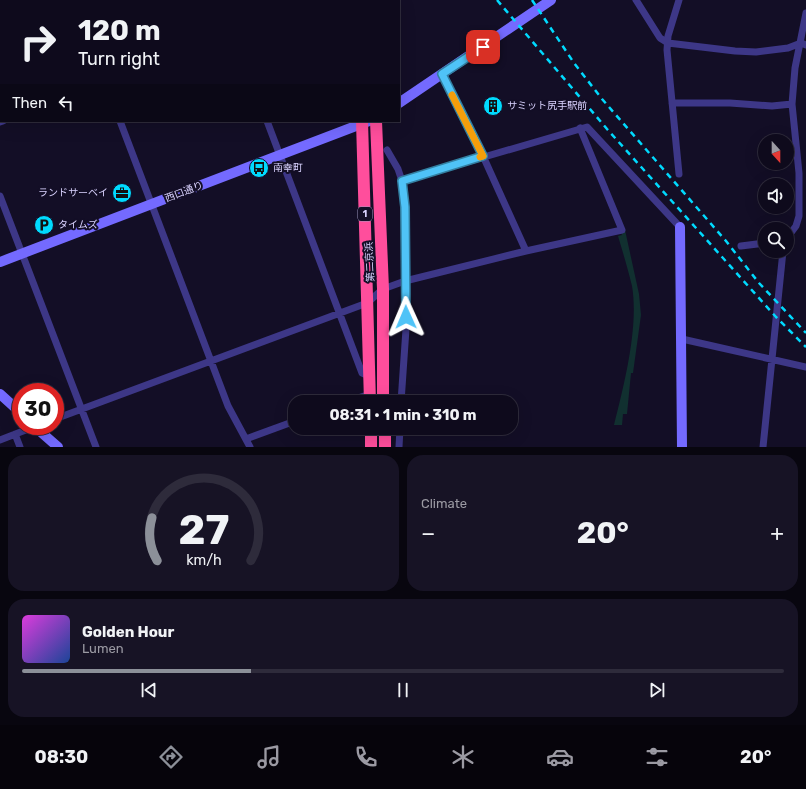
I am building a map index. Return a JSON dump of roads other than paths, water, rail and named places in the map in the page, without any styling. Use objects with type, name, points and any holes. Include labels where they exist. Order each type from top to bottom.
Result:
[{"type":"highway","name":"第二京浜","points":[[364,122],[370,395]]},
{"type":"highway","name":"第二京浜","points":[[376,122],[383,290],[383,395]]},
{"type":"highway","points":[[371,435],[371,447]]},
{"type":"highway","points":[[385,435],[386,447]]},
{"type":"main road","points":[[400,102],[549,1]]},
{"type":"main road","name":"西口通り","points":[[0,262],[364,122]]},
{"type":"main road","points":[[680,227],[682,447]]},
{"type":"main road","points":[[0,394],[12,405]]},
{"type":"main road","points":[[45,435],[58,447]]},
{"type":"street","points":[[636,0],[660,38],[668,43],[720,50],[756,52],[788,48],[803,44]]},
{"type":"street","points":[[679,0],[668,36],[672,103],[679,174]]},
{"type":"street","points":[[794,229],[799,216],[800,173],[792,104],[795,68],[803,44],[806,13]]},
{"type":"street","points":[[442,74],[483,156],[526,251]]},
{"type":"street","points":[[672,103],[730,103],[772,106],[792,104]]},
{"type":"street","points":[[120,122],[228,406],[250,447]]},
{"type":"street","points":[[267,122],[341,313],[362,373],[369,376]]},
{"type":"street","points":[[402,181],[587,126],[680,227]]},
{"type":"street","points":[[64,416],[367,303],[383,290],[405,281],[526,251],[622,230],[580,128]]},
{"type":"street","points":[[387,150],[398,169],[402,181],[405,207],[406,330],[401,395]]},
{"type":"street","points":[[0,196],[96,447]]},
{"type":"street","points":[[741,246],[758,244]]},
{"type":"street","points":[[763,447],[782,258]]},
{"type":"street","points":[[682,339],[806,368]]},
{"type":"street","points":[[246,439],[288,424]]},
{"type":"street","points":[[0,440],[12,435]]},
{"type":"street","points":[[15,435],[20,447]]},
{"type":"street","points":[[399,447],[400,435]]},
{"type":"railway","points":[[497,0],[607,129],[776,317],[806,347]]},
{"type":"railway","points":[[532,0],[574,63],[602,99],[726,241],[759,283],[806,333]]},
{"type":"place","name":"サミット尻手駅前","points":[[493,106]]},
{"type":"place","name":"南幸町","points":[[259,168]]},
{"type":"place","name":"ランドサーベイ","points":[[122,193]]},
{"type":"place","name":"タイムズ","points":[[44,225]]}]
